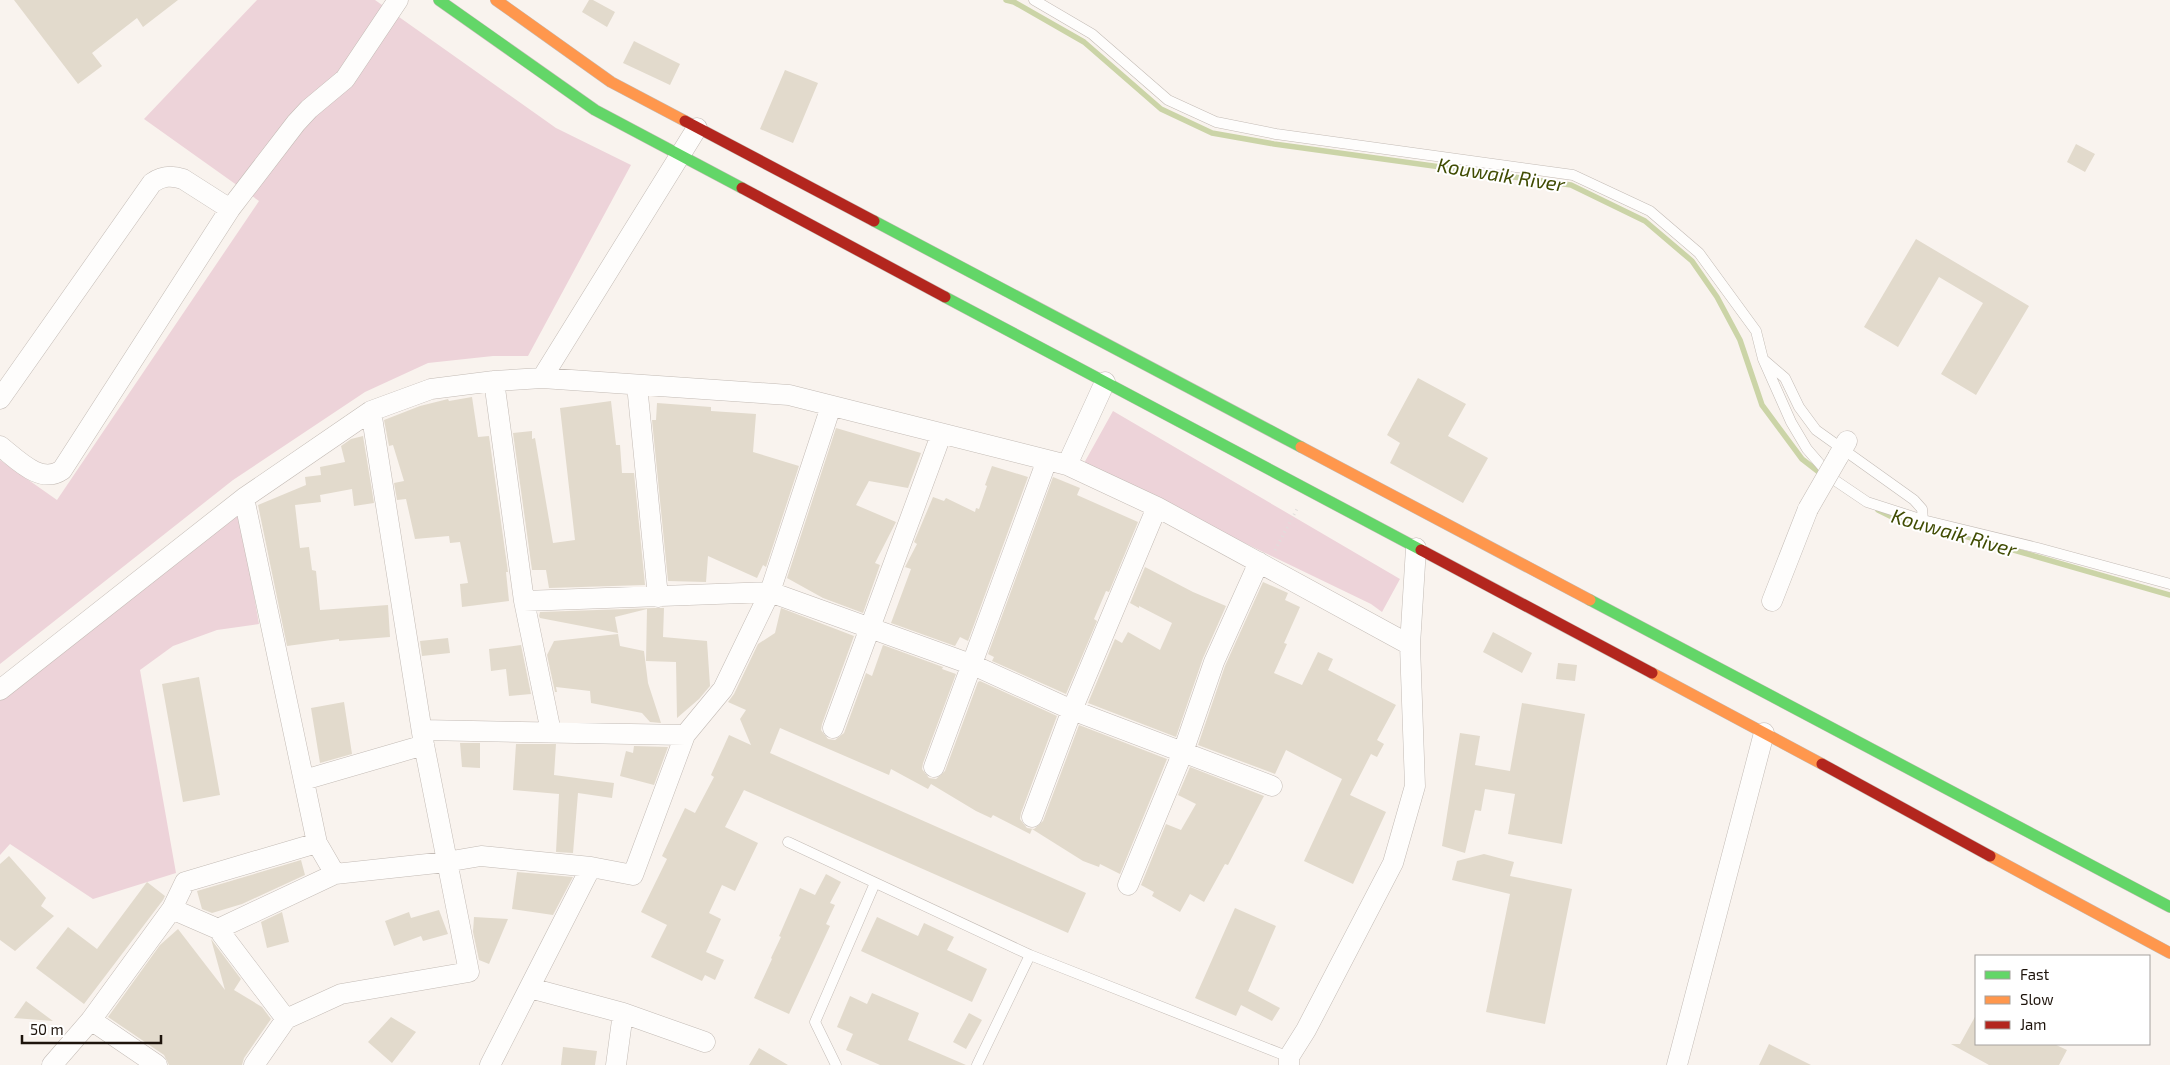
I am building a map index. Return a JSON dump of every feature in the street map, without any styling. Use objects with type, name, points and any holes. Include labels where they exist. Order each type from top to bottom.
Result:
[{"type":"main road","points":[[439,0],[595,110],[1105,382],[1192,424],[1307,490],[1764,733],[2170,953]]},
{"type":"main road","points":[[496,0],[611,82],[1204,401],[2170,907]]},
{"type":"street","points":[[0,446],[38,474],[51,476],[62,470],[230,209],[296,123],[309,109],[345,79],[398,0]]},
{"type":"street","points":[[542,378],[697,128]]},
{"type":"street","points":[[0,399],[152,183],[159,178],[175,176],[183,179],[230,209]]},
{"type":"street","points":[[0,690],[244,498],[371,412],[431,389],[494,381],[542,378],[789,395],[1067,465],[1157,507],[1410,645]]},
{"type":"street","points":[[494,381],[524,600],[551,732]]},
{"type":"street","points":[[1067,465],[1105,382]]},
{"type":"street","points":[[637,385],[658,597]]},
{"type":"street","points":[[218,929],[335,874],[446,862],[481,856],[591,867],[633,875],[685,735],[723,689],[770,592],[831,406]]},
{"type":"street","points":[[254,1065],[286,1019],[341,994],[469,972],[423,738],[371,412]]},
{"type":"street","points":[[833,728],[941,434]]},
{"type":"street","points":[[1772,601],[1808,510],[1842,449]]},
{"type":"street","points":[[934,767],[1047,460]]},
{"type":"street","points":[[244,498],[317,843],[335,874]]},
{"type":"street","points":[[1032,817],[1072,710],[1157,507]]},
{"type":"street","points":[[1289,1061],[1393,863],[1415,786],[1410,645],[1416,548]]},
{"type":"street","points":[[1128,885],[1183,752],[1214,662],[1262,564]]},
{"type":"street","points":[[524,600],[770,592],[973,664],[1072,710],[1272,786]]},
{"type":"street","points":[[304,780],[423,738],[551,732],[685,735]]},
{"type":"street","points":[[1677,1065],[1764,733]]},
{"type":"street","points":[[52,1065],[91,1020],[172,909],[185,882],[317,843]]},
{"type":"street","points":[[490,1065],[591,867]]},
{"type":"street","points":[[172,909],[218,929],[286,1019]]},
{"type":"street","points":[[530,988],[623,1014],[705,1042]]},
{"type":"street","points":[[616,1065],[623,1014]]},
{"type":"street","points":[[91,1020],[157,1065]]},
{"type":"lane","points":[[1034,0],[1092,34],[1168,100],[1216,122],[1276,134],[1573,175],[1650,211],[1699,253],[1756,331],[1764,359],[1792,422],[1807,449],[1833,479],[1867,502],[1924,520],[2038,548],[2170,584]]},
{"type":"lane","points":[[1764,359],[1772,364],[1785,378],[1802,412],[1816,430],[1914,500],[1922,508],[1924,520]]},
{"type":"lane","points":[[788,842],[1030,955],[1289,1061]]},
{"type":"lane","points":[[836,1065],[815,1022],[875,883]]},
{"type":"lane","points":[[977,1065],[1030,955]]},
{"type":"path","points":[[1262,564],[1307,490]]},
{"type":"shaded area","points":[[257,0],[375,0],[556,128],[631,165],[528,356],[493,356],[428,363],[365,392],[233,480],[0,664],[0,460],[57,500],[259,201],[144,119]]},
{"type":"shaded area","points":[[1113,411],[1400,579],[1382,612],[1371,604],[1083,465]]},
{"type":"shaded area","points":[[239,511],[259,624],[217,630],[173,646],[140,670],[176,873],[93,899],[10,844],[0,855],[0,699]]},
{"type":"building","points":[[14,0],[178,0],[143,27],[137,18],[92,53],[102,66],[78,84]]},
{"type":"building","points":[[589,0],[593,0],[615,12],[607,27],[582,12]]},
{"type":"building","points":[[634,41],[680,64],[670,85],[623,63]]},
{"type":"building","points":[[785,70],[818,83],[793,143],[760,129]]},
{"type":"building","points":[[2076,144],[2095,154],[2085,172],[2067,162]]},
{"type":"building","points":[[1916,239],[2029,306],[1976,395],[1941,374],[1983,303],[1939,277],[1898,347],[1864,327]]},
{"type":"building","points":[[1418,378],[1466,404],[1448,436],[1488,458],[1463,503],[1390,463],[1400,443],[1387,435]]},
{"type":"building","points":[[472,397],[478,437],[489,436],[508,572],[506,572],[509,601],[462,607],[460,584],[468,583],[460,542],[450,543],[449,536],[415,539],[406,499],[397,500],[394,483],[404,481],[393,445],[389,446],[384,420],[420,406],[448,399],[449,401]]},
{"type":"building","points":[[611,401],[616,445],[620,445],[622,473],[634,473],[645,585],[549,588],[546,570],[532,570],[513,433],[532,431],[532,439],[535,438],[553,543],[575,540],[560,408]]},
{"type":"building","points":[[657,403],[711,407],[711,411],[756,414],[753,452],[799,466],[766,567],[763,565],[757,578],[708,556],[706,582],[668,581],[652,420],[656,420]]},
{"type":"building","points":[[836,428],[921,453],[908,488],[869,481],[856,505],[896,522],[875,563],[880,565],[863,613],[823,598],[787,578]]},
{"type":"building","points":[[363,436],[374,503],[354,506],[352,489],[320,495],[321,502],[295,505],[300,548],[309,547],[312,570],[316,571],[320,610],[388,605],[390,637],[339,641],[339,639],[287,646],[258,505],[306,485],[305,477],[321,475],[320,467],[345,462],[341,446],[351,439]]},
{"type":"building","points":[[992,466],[1028,477],[968,641],[960,637],[955,646],[891,623],[911,569],[905,567],[917,544],[914,542],[933,497],[944,501],[946,498],[975,512],[976,508],[979,509]]},
{"type":"building","points":[[1053,477],[1080,488],[1077,495],[1138,522],[1109,592],[1106,591],[1094,619],[1097,621],[1066,694],[992,661],[994,657],[988,654]]},
{"type":"building","points":[[1145,567],[1193,592],[1226,606],[1203,658],[1176,737],[1088,703],[1115,639],[1122,643],[1128,632],[1160,650],[1172,623],[1130,603]]},
{"type":"building","points":[[1263,582],[1288,593],[1285,600],[1300,607],[1284,643],[1287,644],[1274,673],[1302,685],[1318,652],[1333,659],[1328,670],[1396,705],[1377,740],[1384,744],[1377,757],[1371,754],[1350,795],[1386,812],[1353,884],[1304,861],[1342,779],[1286,750],[1275,774],[1198,745],[1225,666]]},
{"type":"building","points":[[664,608],[663,637],[707,641],[710,686],[699,699],[677,718],[676,662],[646,661],[647,609],[615,617],[618,633],[540,618],[539,616],[540,612]]},
{"type":"building","points":[[781,608],[854,636],[822,724],[821,730],[828,739],[835,740],[844,733],[866,673],[872,676],[883,645],[943,667],[942,669],[956,674],[923,763],[922,769],[929,778],[936,779],[945,771],[978,682],[980,681],[1057,716],[1021,813],[1020,819],[1027,828],[1034,829],[1043,821],[1079,725],[1167,759],[1120,874],[1100,864],[1099,867],[1083,861],[1032,829],[1030,834],[993,815],[991,818],[976,811],[931,784],[928,789],[891,769],[889,775],[780,728],[770,753],[1086,893],[1068,933],[744,790],[725,827],[758,843],[735,891],[722,885],[709,913],[721,919],[706,952],[724,960],[715,980],[705,975],[702,981],[651,957],[667,925],[641,912],[667,859],[662,856],[685,808],[695,813],[714,777],[711,775],[729,735],[751,745],[740,719],[746,710],[728,702],[734,694],[758,644],[775,633]]},
{"type":"building","points":[[1493,632],[1532,653],[1522,673],[1483,652]]},
{"type":"building","points":[[618,634],[620,646],[644,651],[648,683],[661,723],[650,722],[642,713],[591,703],[590,691],[556,687],[557,692],[555,692],[547,655],[554,641]]},
{"type":"building","points":[[448,638],[450,653],[422,656],[420,641]]},
{"type":"building","points":[[521,645],[531,694],[509,696],[506,669],[491,671],[489,649]]},
{"type":"building","points":[[1558,663],[1577,665],[1575,681],[1556,679]]},
{"type":"building","points":[[199,677],[220,795],[183,802],[162,684]]},
{"type":"building","points":[[344,702],[352,754],[320,763],[311,708]]},
{"type":"building","points":[[1522,703],[1585,714],[1562,844],[1508,834],[1515,794],[1485,789],[1481,811],[1475,810],[1465,853],[1442,846],[1460,733],[1480,736],[1475,765],[1510,771]]},
{"type":"building","points":[[460,743],[480,743],[480,768],[462,767]]},
{"type":"building","points":[[516,744],[556,744],[554,775],[614,783],[612,798],[578,793],[573,853],[556,852],[559,794],[513,790]]},
{"type":"building","points":[[634,746],[668,747],[654,785],[620,776],[626,751],[633,753]]},
{"type":"building","points":[[1190,767],[1264,796],[1228,865],[1225,864],[1204,902],[1190,894],[1180,912],[1152,896],[1154,892],[1141,885],[1166,824],[1181,830],[1196,804],[1178,795]]},
{"type":"building","points":[[1484,854],[1514,862],[1510,876],[1572,889],[1545,1024],[1486,1012],[1510,894],[1452,880],[1457,861]]},
{"type":"building","points":[[9,856],[46,898],[41,906],[54,916],[15,951],[0,940],[0,864]]},
{"type":"building","points":[[301,860],[305,875],[242,904],[212,913],[202,909],[197,891]]},
{"type":"building","points":[[517,872],[573,877],[553,915],[512,909]]},
{"type":"building","points":[[826,874],[841,882],[830,903],[835,905],[826,924],[830,926],[789,1014],[754,998],[772,959],[781,937],[779,936],[800,888],[815,895]]},
{"type":"building","points":[[147,882],[165,896],[163,900],[84,1004],[36,968],[68,927],[97,949]]},
{"type":"building","points":[[1235,908],[1276,926],[1248,991],[1280,1008],[1272,1021],[1241,1005],[1236,1016],[1195,998]]},
{"type":"building","points":[[439,910],[448,934],[423,941],[421,936],[394,946],[385,921],[409,912],[411,918]]},
{"type":"building","points":[[282,912],[289,942],[267,948],[261,922]]},
{"type":"building","points":[[474,917],[508,919],[489,964],[479,960],[473,932]]},
{"type":"building","points":[[877,917],[918,936],[924,923],[954,937],[947,950],[987,969],[972,1002],[861,951]]},
{"type":"building","points":[[178,929],[225,990],[211,939],[241,979],[234,990],[262,1007],[271,1019],[244,1058],[242,1065],[169,1065],[164,1055],[108,1017],[160,945]]},
{"type":"building","points":[[872,993],[919,1013],[908,1040],[966,1065],[880,1065],[846,1050],[853,1034],[837,1027],[850,996],[867,1004]]},
{"type":"building","points":[[26,1001],[53,1021],[14,1018]]},
{"type":"building","points":[[969,1013],[982,1020],[966,1049],[953,1042]]},
{"type":"building","points":[[391,1017],[416,1032],[392,1063],[368,1042]]},
{"type":"building","points":[[1975,1017],[1975,1045],[2056,1045],[2067,1050],[2059,1065],[1989,1065],[1951,1044],[1960,1044]]},
{"type":"building","points":[[1769,1044],[1811,1065],[1759,1065]]},
{"type":"building","points":[[563,1047],[597,1051],[595,1065],[561,1065]]},
{"type":"building","points":[[759,1048],[788,1065],[749,1065]]},
{"type":"waterway","name":"Kouwaik River","points":[[1006,0],[1014,2],[1084,42],[1161,109],[1212,133],[1274,144],[1571,185],[1645,221],[1692,261],[1717,297],[1740,340],[1762,405],[1802,459],[1824,476]]},
{"type":"waterway","name":"Kouwaik River","points":[[1878,510],[1890,516],[1912,521]]},
{"type":"waterway","name":"Kouwaik River","points":[[1947,531],[2170,595]]},
{"type":"traffic: fast","points":[[439,0],[595,110],[742,188]]},
{"type":"traffic: fast","points":[[874,221],[1301,447]]},
{"type":"traffic: fast","points":[[945,297],[1421,550]]},
{"type":"traffic: fast","points":[[1590,600],[2170,907]]},
{"type":"traffic: slow","points":[[496,0],[611,82],[685,121]]},
{"type":"traffic: slow","points":[[1301,447],[1590,600]]},
{"type":"traffic: slow","points":[[1652,673],[1822,764]]},
{"type":"traffic: slow","points":[[1990,856],[2170,953]]},
{"type":"traffic: jam","points":[[685,121],[874,221]]},
{"type":"traffic: jam","points":[[742,188],[945,297]]},
{"type":"traffic: jam","points":[[1421,550],[1652,673]]},
{"type":"traffic: jam","points":[[1822,764],[1990,856]]}]
